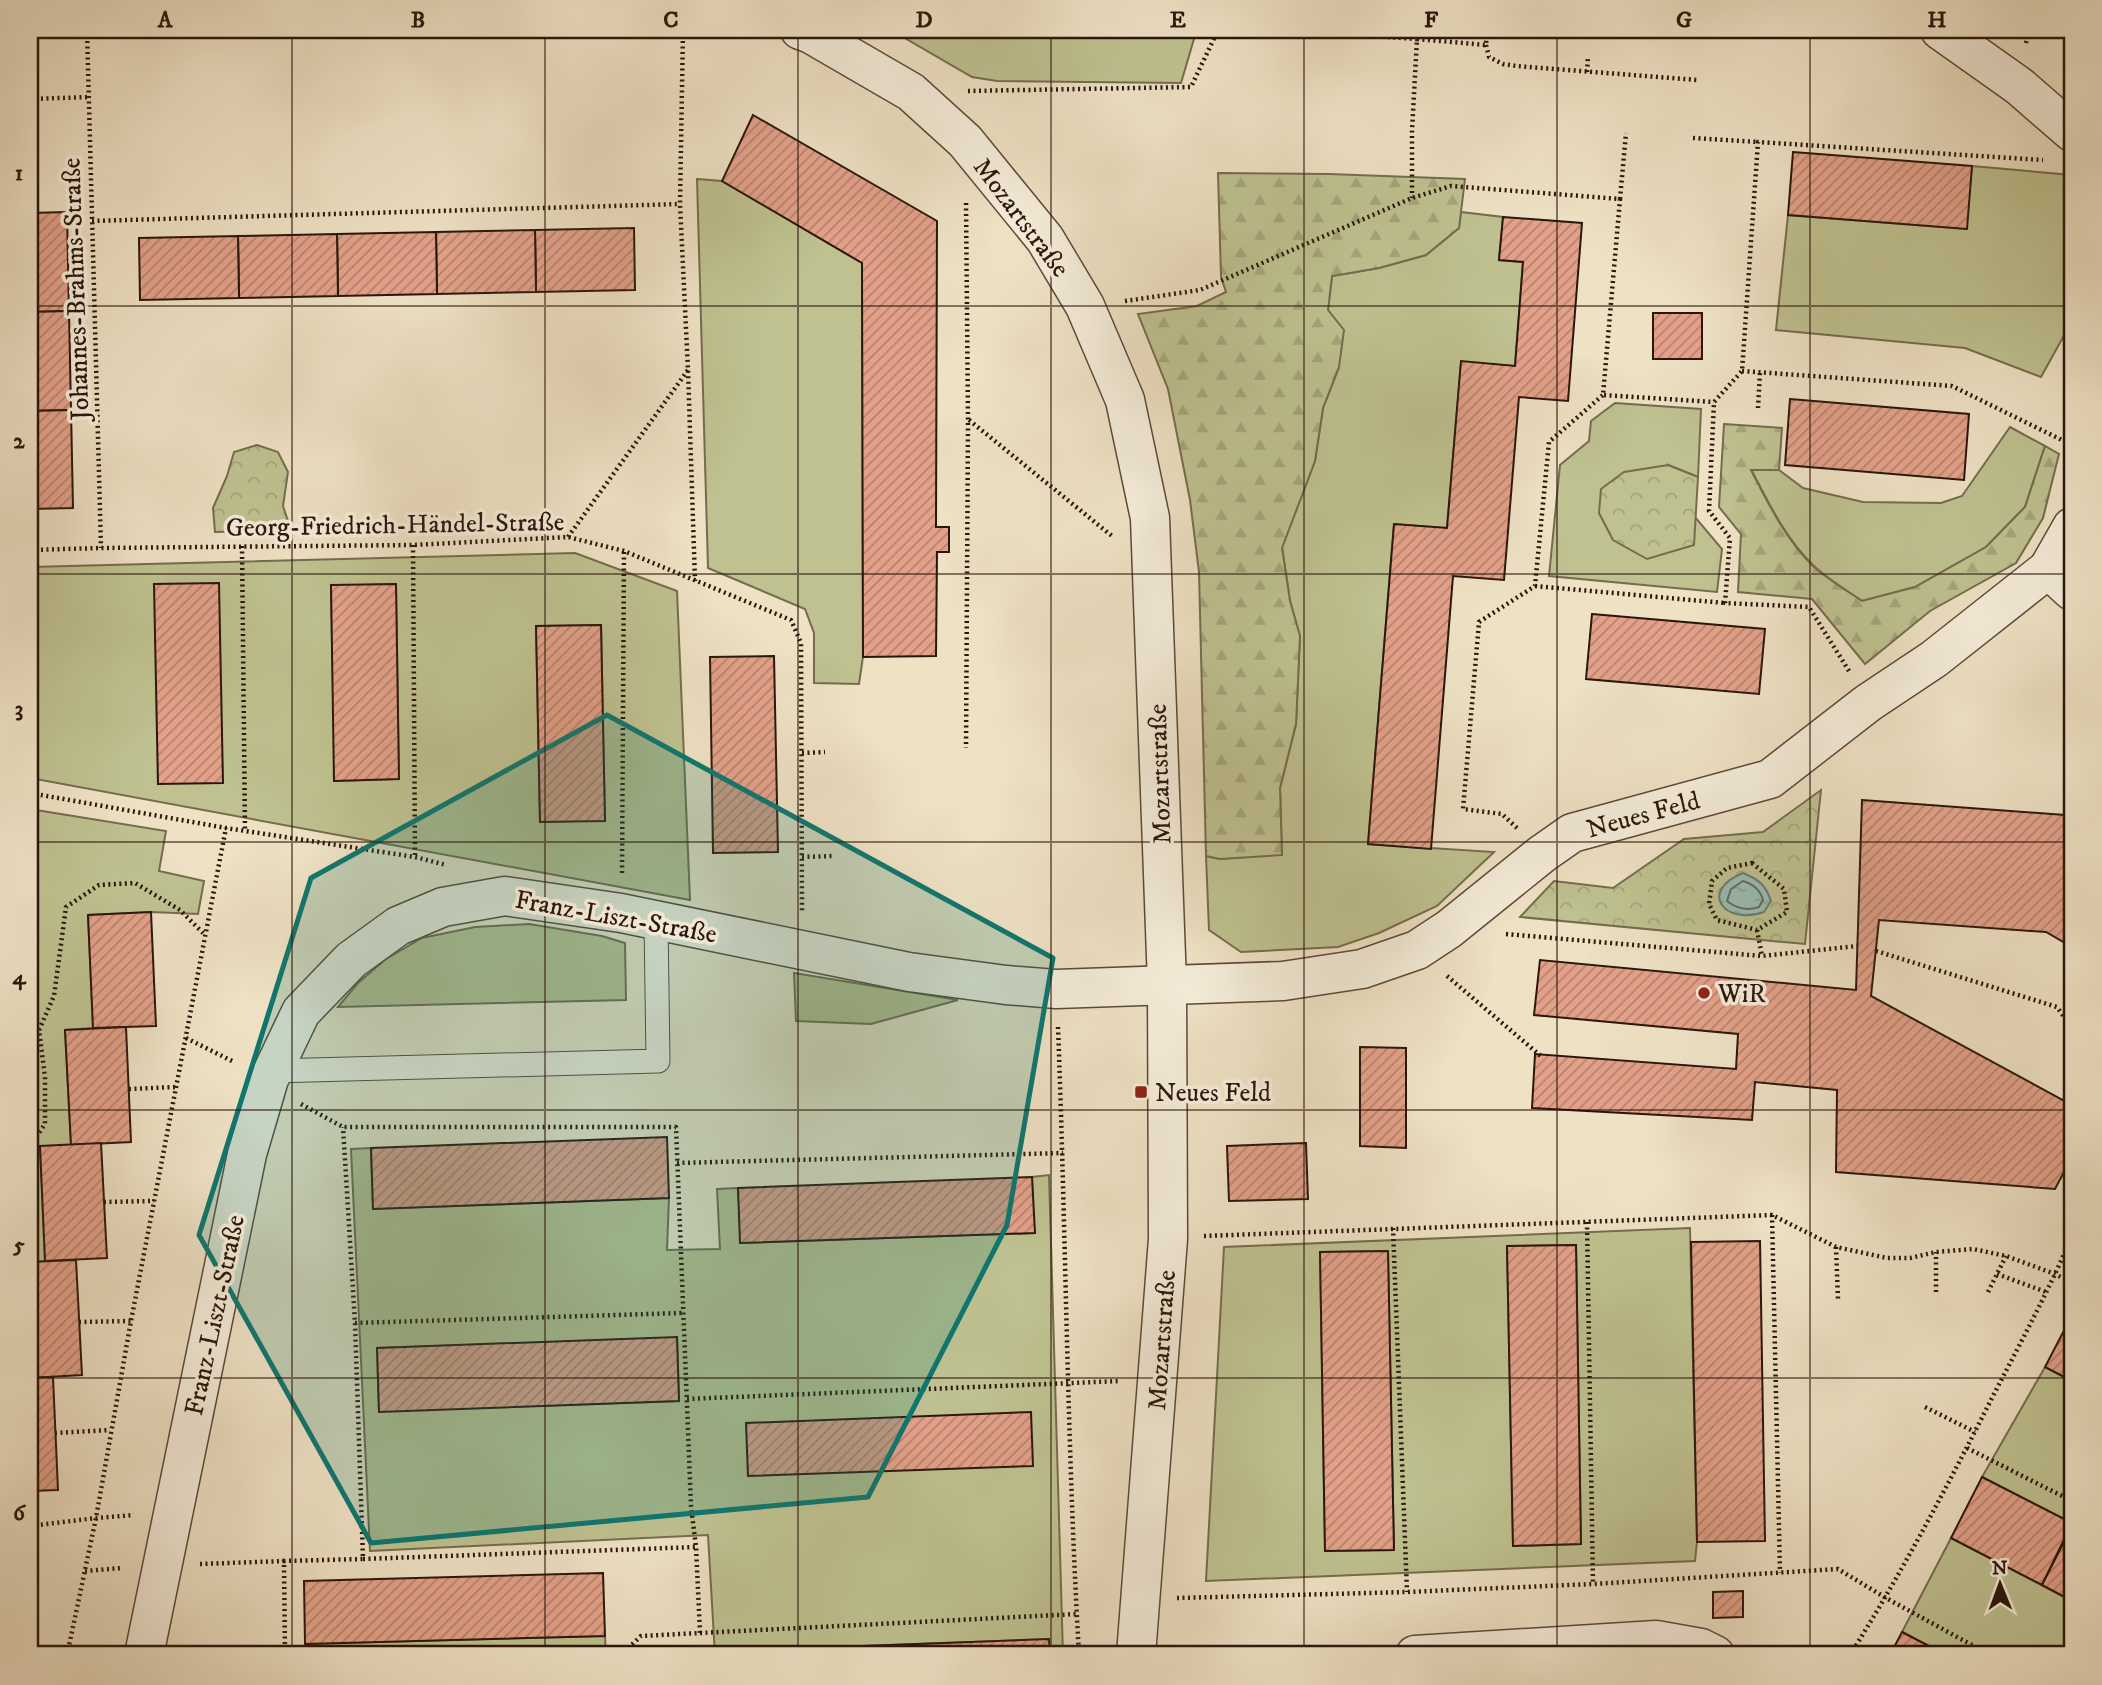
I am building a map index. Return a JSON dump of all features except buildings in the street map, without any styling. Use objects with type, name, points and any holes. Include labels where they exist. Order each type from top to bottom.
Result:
[{"type":"street","name":"Mozartstraße","points":[[800,30],[911,92],[965,142],[1045,239],[1085,306],[1125,400],[1150,518],[1167,984],[1168,1238],[1136,1655]]},
{"type":"street","points":[[1940,30],[2019,86],[2072,132]]},
{"type":"street","points":[[2060,580],[2072,527]]},
{"type":"street","name":"Neues Feld","points":[[1167,984],[1283,981],[1362,969],[1417,950],[1449,929],[1542,853],[1572,833],[1770,779],[1868,703],[2060,580]]},
{"type":"street","name":"Franz-Liszt-Straße","points":[[144,1655],[247,1154],[270,1075],[301,1012],[351,960],[398,926],[443,907],[505,896],[638,916],[909,972],[1006,985],[1056,989],[1167,984]]},
{"type":"street","points":[[1415,1655],[1656,1640],[1701,1648],[1715,1655]]},
{"type":"lane","points":[[270,1075],[658,1061],[638,916]]},
{"type":"path","name":"Johannes-Brahms-Straße","points":[[87,30],[101,548]]},
{"type":"path","points":[[683,30],[680,204],[695,581]]},
{"type":"path","points":[[911,92],[1191,87],[1218,30]]},
{"type":"path","points":[[1278,30],[1486,45]]},
{"type":"path","points":[[1487,30],[1486,45],[1489,57],[1503,64],[1697,80]]},
{"type":"path","points":[[1412,198],[1412,131],[1417,39]]},
{"type":"path","points":[[1587,72],[1588,56]]},
{"type":"path","points":[[30,99],[89,97]]},
{"type":"path","points":[[1535,586],[1549,442],[1603,395],[1626,133]]},
{"type":"path","points":[[1693,138],[2045,160]]},
{"type":"path","points":[[965,142],[968,420],[966,748]]},
{"type":"path","points":[[1725,603],[1730,538],[1709,512],[1714,401],[1742,370],[1758,142]]},
{"type":"path","points":[[1085,306],[1200,290],[1412,198],[1451,186],[1620,199]]},
{"type":"path","points":[[92,221],[680,204]]},
{"type":"path","points":[[568,537],[688,370]]},
{"type":"path","points":[[1742,370],[1952,386],[2072,445]]},
{"type":"path","points":[[1758,408],[1760,372]]},
{"type":"path","points":[[1603,395],[1714,401]]},
{"type":"path","points":[[968,420],[1152,569]]},
{"type":"path","name":"Georg-Friedrich-Händel-Straße","points":[[30,550],[413,545],[568,537],[624,551],[791,620],[802,643],[801,950]]},
{"type":"path","points":[[413,545],[415,857]]},
{"type":"path","points":[[242,546],[245,831]]},
{"type":"path","points":[[624,551],[638,916]]},
{"type":"path","points":[[1542,853],[1502,814],[1462,809],[1479,622],[1535,586],[1725,603],[1809,607],[1868,703]]},
{"type":"path","points":[[802,753],[825,752]]},
{"type":"path","points":[[30,793],[226,828],[415,857],[455,867]]},
{"type":"path","points":[[67,1655],[96,1518],[110,1430],[226,828]]},
{"type":"path","points":[[803,857],[832,856]]},
{"type":"path","points":[[1752,863],[1784,889],[1787,912],[1757,930],[1717,920],[1709,904],[1712,881],[1727,868],[1752,863]]},
{"type":"path","points":[[30,1146],[45,1124],[45,1077],[39,1030],[54,996],[66,906],[99,885],[135,883],[180,910],[205,935]]},
{"type":"path","points":[[1449,929],[1762,956],[1857,946]]},
{"type":"path","points":[[1757,930],[1762,956]]},
{"type":"path","points":[[1417,950],[1542,1057]]},
{"type":"path","points":[[1876,951],[2057,1007],[2072,1028]]},
{"type":"path","points":[[1056,989],[1063,1153],[1067,1383],[1079,1655]]},
{"type":"path","points":[[186,1038],[270,1075],[303,1106],[343,1127],[676,1127],[691,1506],[696,1546],[700,1633]]},
{"type":"path","points":[[129,1089],[176,1087]]},
{"type":"path","points":[[343,1127],[355,1323],[363,1559]]},
{"type":"path","points":[[677,1163],[1063,1153]]},
{"type":"path","points":[[104,1202],[154,1201]]},
{"type":"path","points":[[1168,1238],[1773,1215],[1836,1247],[1887,1258],[1910,1258],[1936,1252],[1973,1249],[2006,1256],[2072,1283]]},
{"type":"path","points":[[1773,1215],[1780,1573]]},
{"type":"path","points":[[1587,1222],[1592,1584]]},
{"type":"path","points":[[1393,1228],[1407,1592]]},
{"type":"path","points":[[1850,1655],[1886,1598],[1967,1448],[2072,1236]]},
{"type":"path","points":[[1836,1247],[1838,1299]]},
{"type":"path","points":[[1936,1252],[1936,1292]]},
{"type":"path","points":[[1988,1292],[2006,1256]]},
{"type":"path","points":[[1997,1274],[2046,1292]]},
{"type":"path","points":[[355,1323],[682,1313]]},
{"type":"path","points":[[79,1322],[131,1321]]},
{"type":"path","points":[[687,1399],[1158,1380]]},
{"type":"path","points":[[1925,1407],[1975,1432]]},
{"type":"path","points":[[55,1433],[110,1430]]},
{"type":"path","points":[[1967,1448],[2072,1502]]},
{"type":"path","points":[[30,1526],[174,1513]]},
{"type":"path","points":[[285,1655],[284,1561],[696,1546]]},
{"type":"path","points":[[1141,1598],[1407,1592],[1839,1569],[1990,1655]]},
{"type":"path","points":[[621,1655],[641,1636],[1077,1614]]},
{"type":"highlighted area","points":[[607,715],[1053,958],[1007,1225],[868,1497],[371,1543],[199,1235],[311,878]]},
{"type":"green space","points":[[891,30],[1196,32],[1181,83],[997,81],[972,77]]},
{"type":"green space","points":[[1972,166],[2072,175],[2072,321],[2041,377],[1965,348],[1776,330],[1788,215],[1966,229]]},
{"type":"green space","points":[[1218,173],[1465,179],[1459,228],[1426,255],[1379,268],[1332,276],[1328,310],[1344,330],[1339,367],[1323,408],[1315,461],[1282,548],[1290,601],[1300,636],[1296,724],[1280,788],[1282,855],[1220,859],[1206,856],[1199,572],[1190,500],[1168,389],[1138,314],[1197,306],[1226,292],[1221,277]]},
{"type":"green space","points":[[697,179],[722,181],[862,263],[863,657],[859,684],[814,683],[814,633],[805,609],[708,568]]},
{"type":"green space","points":[[1461,212],[1503,217],[1499,260],[1523,262],[1515,366],[1461,362],[1447,528],[1394,524],[1368,844],[1494,852],[1437,906],[1379,933],[1338,947],[1241,952],[1209,930],[1206,856],[1220,859],[1282,854],[1280,788],[1296,724],[1300,636],[1290,601],[1282,547],[1315,461],[1323,408],[1339,367],[1328,310],[1332,276],[1379,268],[1426,255],[1459,228]]},
{"type":"green space","points":[[1615,403],[1701,409],[1698,477],[1668,465],[1693,545],[1695,517],[1722,549],[1717,592],[1549,576],[1560,465],[1589,441],[1591,421]]},
{"type":"green space","points":[[1724,424],[1782,428],[1779,470],[1751,470],[1778,521],[1803,556],[1824,575],[1862,601],[1915,587],[1986,547],[2025,507],[2045,446],[2059,454],[2043,518],[2016,563],[1930,611],[1865,664],[1812,599],[1738,592],[1741,534],[1719,507]]},
{"type":"green space","points":[[2010,427],[2045,446],[2025,507],[1986,547],[1915,587],[1862,601],[1824,575],[1803,555],[1778,520],[1751,469],[1779,470],[1803,488],[1863,502],[1941,503],[1962,496]]},
{"type":"green space","points":[[257,445],[278,452],[288,472],[283,506],[291,530],[215,532],[213,508],[234,452]]},
{"type":"green space","points":[[1668,465],[1698,477],[1694,545],[1647,559],[1613,540],[1599,513],[1601,489],[1624,472]]},
{"type":"green space","points":[[575,553],[677,591],[690,900],[30,778],[30,567]],"holes":[[[396,584],[399,779],[335,781],[331,586]],[[601,625],[605,820],[540,822],[536,626]]]},
{"type":"green space","points":[[1821,790],[1805,944],[1520,917],[1554,881],[1613,888],[1684,839],[1763,832]]},
{"type":"green space","points":[[30,809],[166,831],[159,871],[204,881],[198,914],[151,912],[88,915],[93,1028],[65,1030],[71,1145],[40,1147],[45,1261],[30,1262]]},
{"type":"green space","points":[[529,924],[602,936],[625,943],[626,1000],[338,1007],[358,983],[386,959],[422,938],[475,927]]},
{"type":"green space","points":[[794,973],[958,1000],[871,1024],[796,1021]]},
{"type":"green space","points":[[371,1148],[373,1209],[669,1198],[667,1250],[720,1249],[717,1189],[738,1188],[741,1243],[1034,1233],[1032,1177],[1049,1175],[1063,1655],[1050,1655],[1049,1639],[755,1650],[754,1655],[715,1655],[708,1535],[370,1551],[351,1149]],"holes":[[[677,1338],[679,1401],[379,1411],[377,1348]]]},
{"type":"green space","points":[[1690,1228],[1697,1542],[1695,1561],[1206,1581],[1224,1247]],"holes":[[[1576,1245],[1581,1544],[1513,1546],[1507,1246]],[[1388,1251],[1394,1550],[1325,1551],[1320,1252]]]},
{"type":"green space","points":[[2045,1367],[2072,1381],[2072,1523],[1982,1477]]},
{"type":"green space","points":[[1951,1538],[2072,1601],[2072,1655],[1946,1655],[1902,1632]]},
{"type":"green space","points":[[605,1636],[606,1655],[306,1655],[305,1644]]},
{"type":"water","points":[[1743,873],[1757,880],[1767,891],[1771,901],[1764,912],[1738,914],[1728,911],[1722,904],[1719,897],[1722,889],[1729,880]]},
{"type":"place","name":"WiR","points":[[1704,993]]},
{"type":"place","name":"Neues Feld","points":[[1141,1092]]}]
